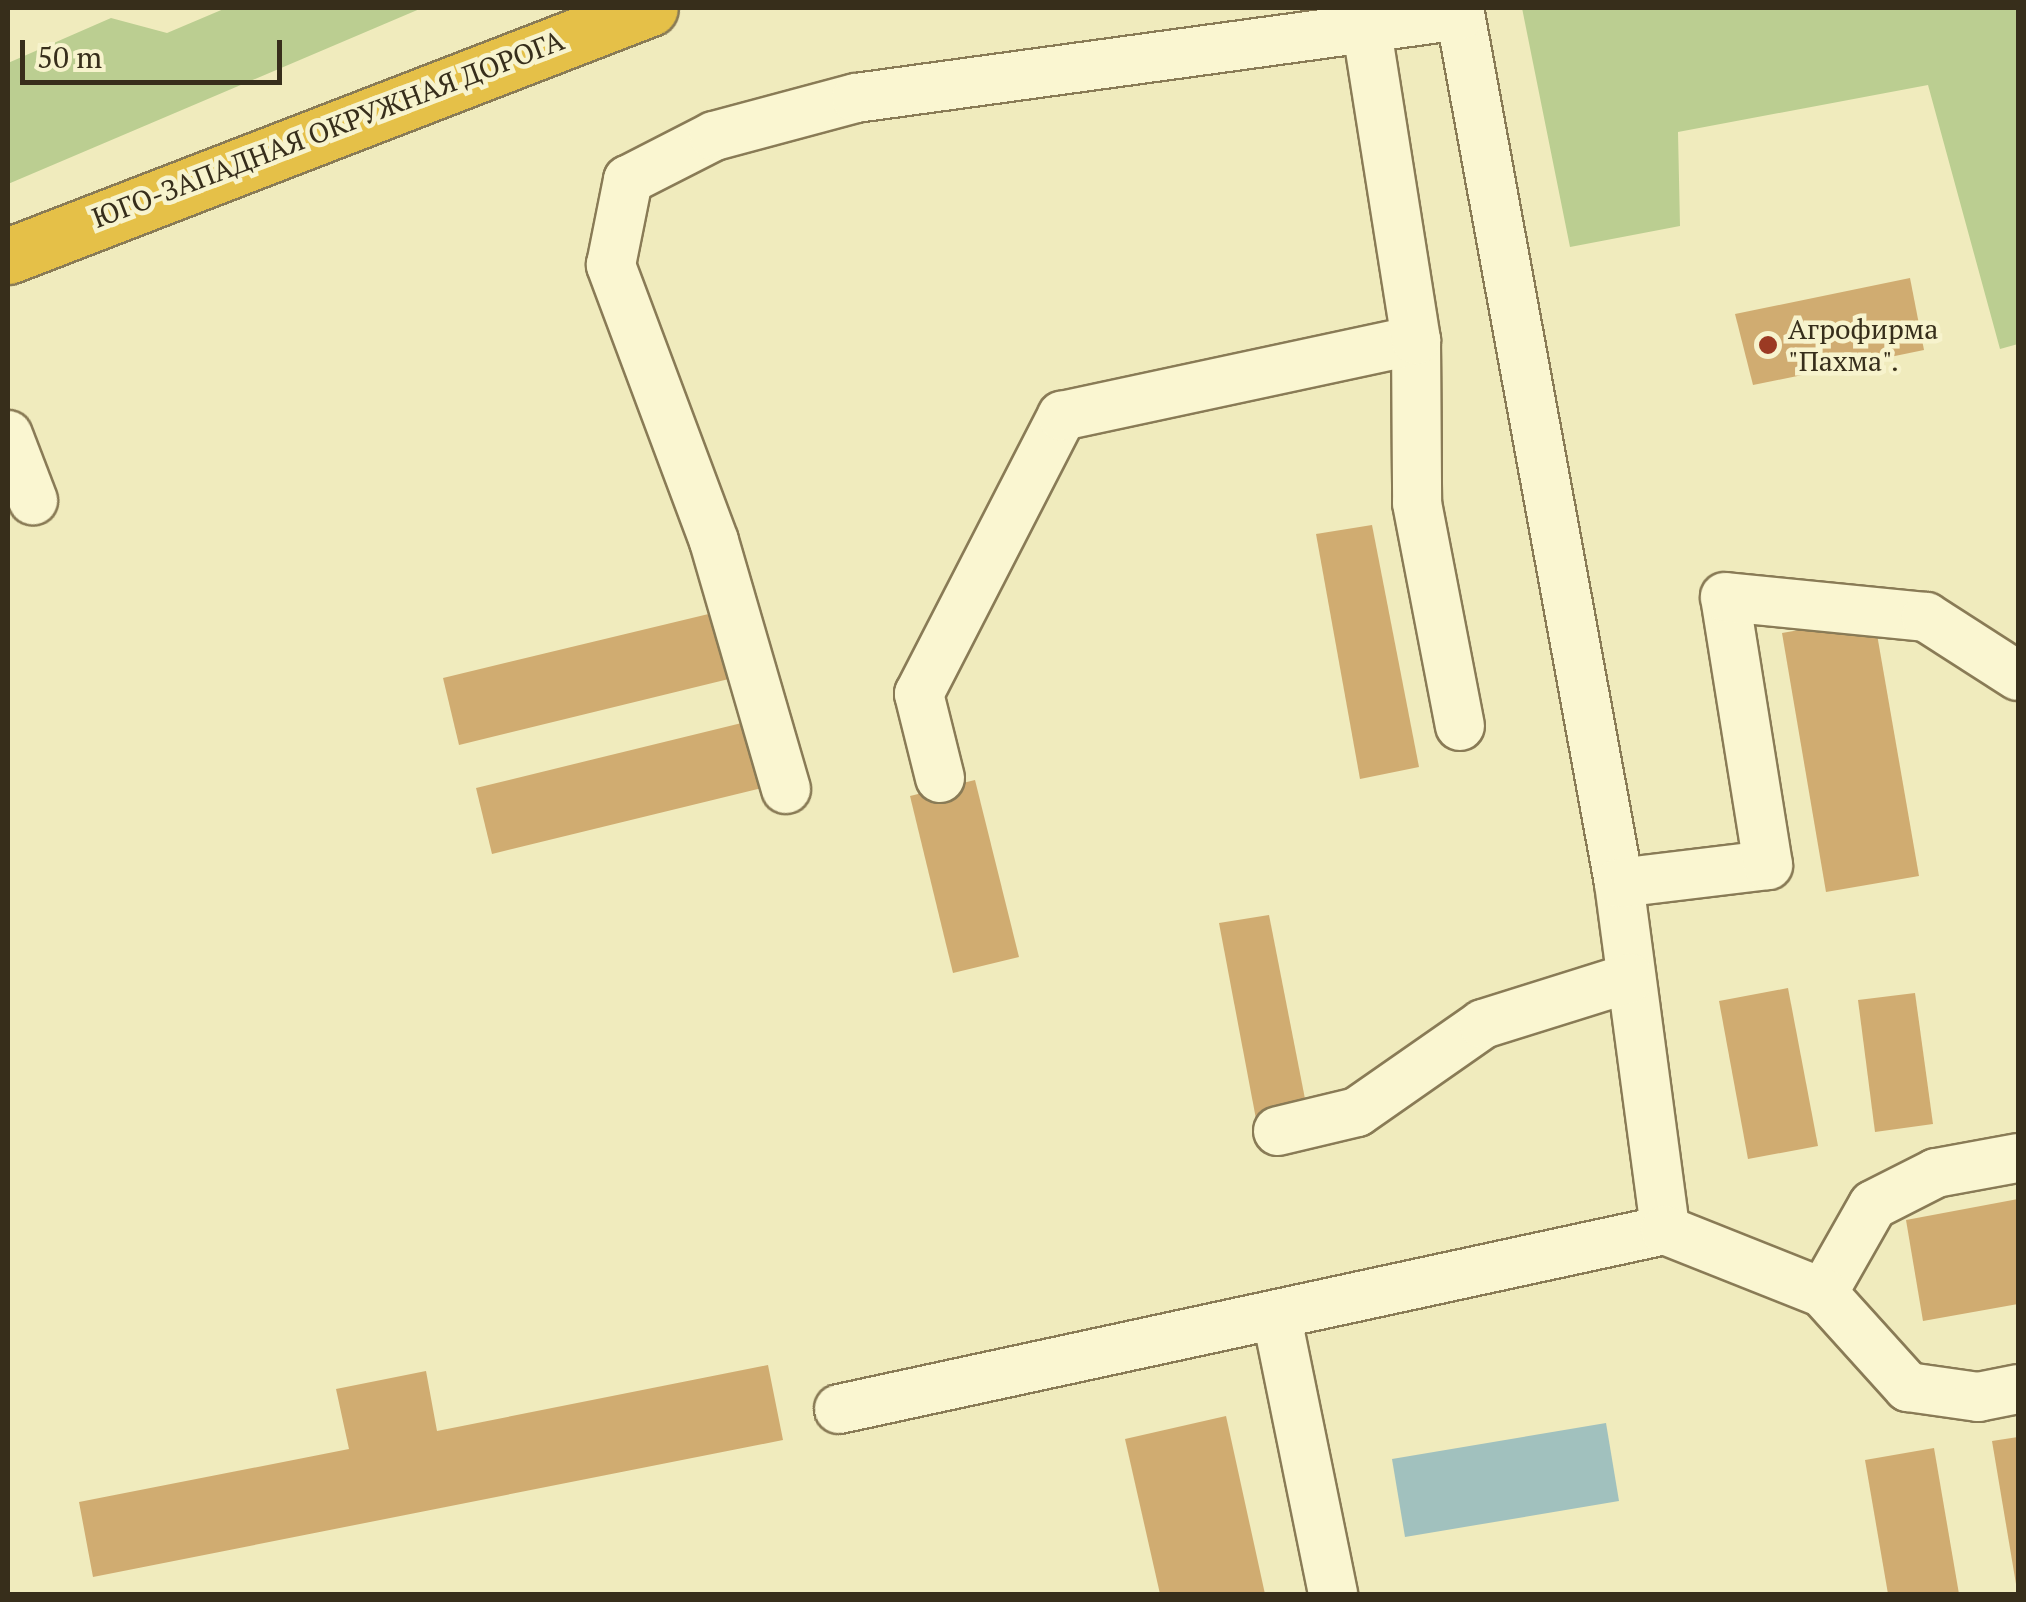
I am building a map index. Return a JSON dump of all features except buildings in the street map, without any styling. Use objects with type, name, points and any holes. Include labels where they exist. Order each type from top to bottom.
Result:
[{"type":"highway","name":"ЮГО-ЗАПАДНАЯ ОКРУЖНАЯ ДОРОГА","points":[[8,256],[650,8]]},
{"type":"lane","points":[[786,789],[714,542],[612,264],[628,180],[714,136],[856,98],[1367,30],[1460,11],[1619,884],[1664,1230]]},
{"type":"lane","points":[[1367,30],[1416,340],[1417,503],[1460,726]]},
{"type":"lane","points":[[940,778],[919,694],[1062,416],[1416,340]]},
{"type":"lane","points":[[8,435],[33,500]]},
{"type":"lane","points":[[1619,884],[1768,865],[1725,597],[1926,617],[2018,676]]},
{"type":"lane","points":[[1278,1131],[1357,1112],[1483,1024],[1630,978]]},
{"type":"lane","points":[[1823,1294],[1873,1205],[1936,1174],[2018,1158]]},
{"type":"lane","points":[[840,1409],[1276,1318],[1664,1230],[1823,1294],[1908,1387],[1978,1397],[2018,1388]]},
{"type":"lane","points":[[1276,1318],[1334,1594]]},
{"type":"green space","points":[[226,8],[422,8],[8,184],[8,63],[111,18],[167,33]]},
{"type":"green space","points":[[1522,8],[2018,8],[2018,344],[2000,349],[1928,85],[1678,132],[1680,226],[1570,247]]},
{"type":"water","points":[[1606,1423],[1619,1501],[1405,1537],[1392,1459]]},
{"type":"place","name":"Агрофирма \"Пахма\".","points":[[1768,345]]}]
